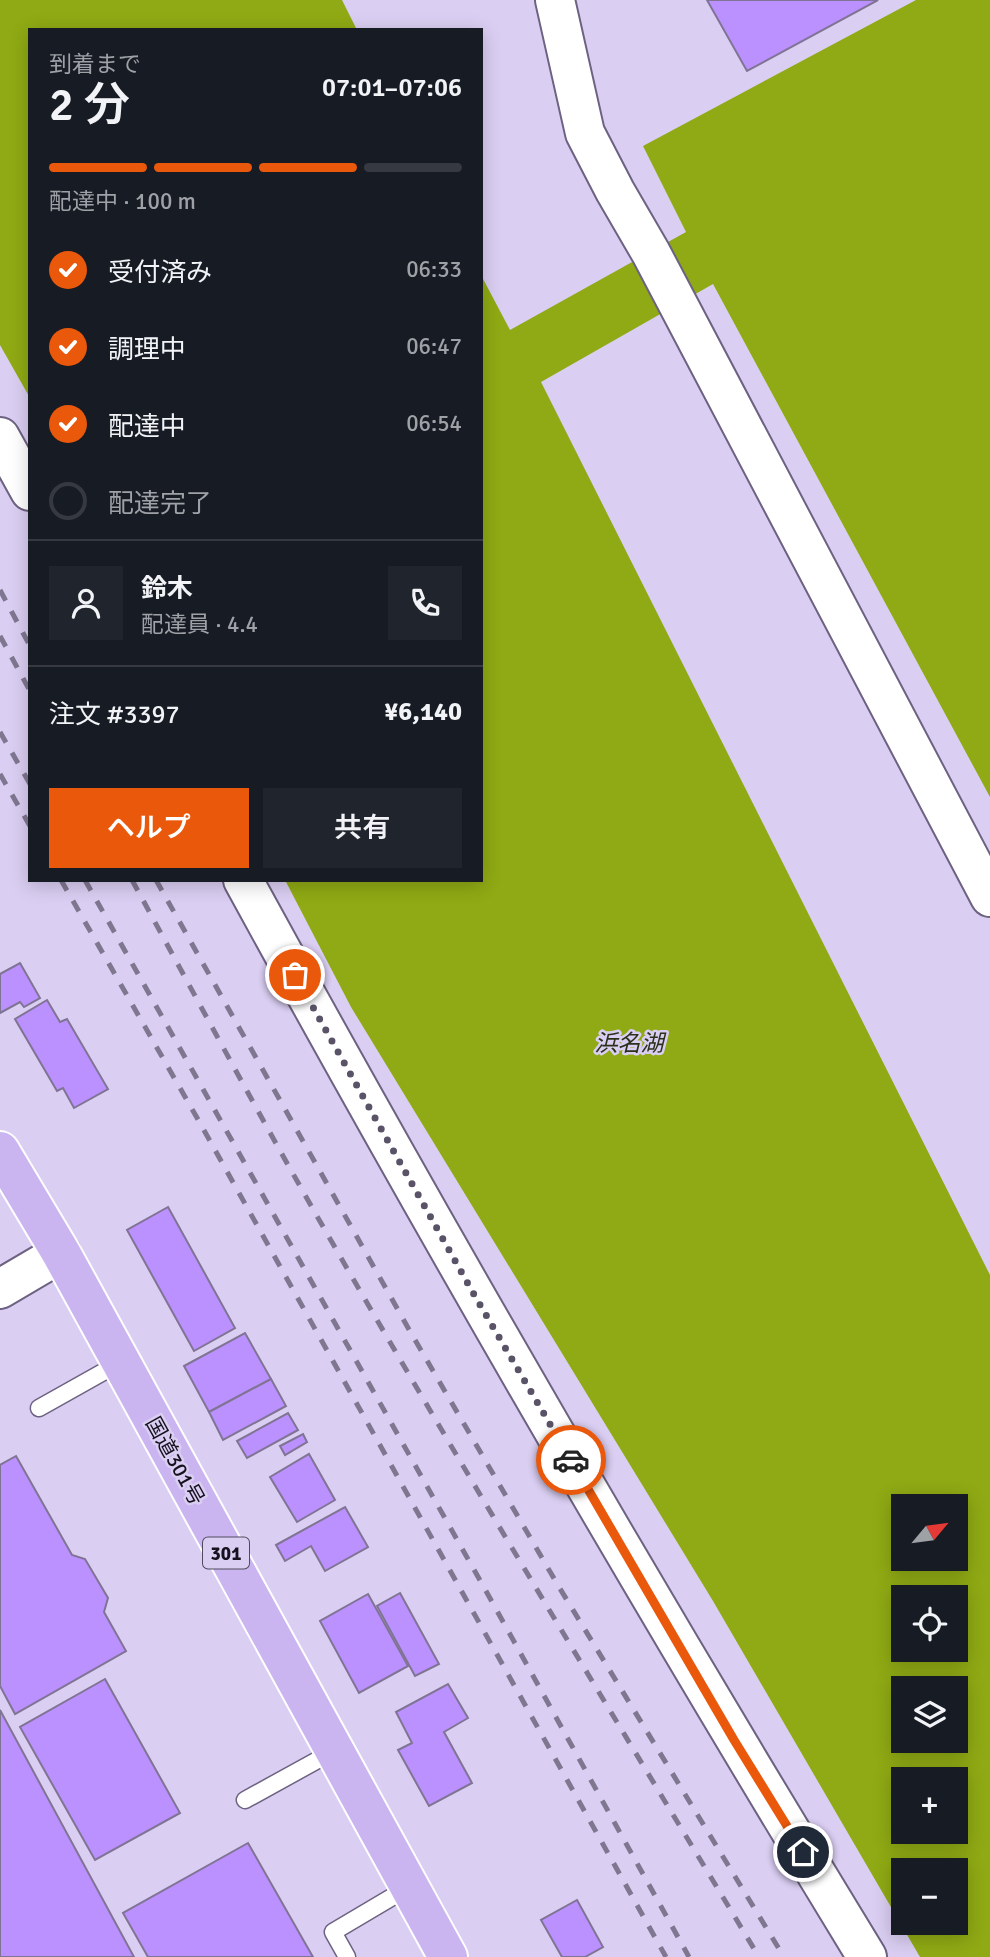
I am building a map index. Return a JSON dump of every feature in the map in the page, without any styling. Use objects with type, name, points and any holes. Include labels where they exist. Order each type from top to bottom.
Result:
[{"type":"highway","name":"国道301号","points":[[0,1151],[61,1253],[448,1957]]},
{"type":"street","points":[[555,0],[585,133],[681,309],[990,897]]},
{"type":"street","points":[[0,437],[28,487]]},
{"type":"street","points":[[244,882],[486,1315],[734,1740],[867,1957]]},
{"type":"street","points":[[0,1289],[61,1253]]},
{"type":"lane","points":[[39,1408],[121,1363]]},
{"type":"lane","points":[[245,1800],[334,1751]]},
{"type":"lane","points":[[347,1957],[333,1931],[409,1887]]},
{"type":"water","points":[[0,0],[342,0],[356,28],[28,28],[28,394],[0,345]]},
{"type":"water","name":"浜名湖","points":[[916,0],[990,0],[990,797],[713,284],[541,382],[990,1275],[990,1957],[920,1957],[907,1935],[968,1935],[968,1858],[891,1858],[891,1907],[713,1601],[351,1007],[286,882],[483,882],[483,279],[510,330],[686,232],[643,146]]},
{"type":"building","points":[[707,0],[878,0],[747,71]]},
{"type":"building","points":[[20,963],[40,998],[24,1007],[20,1002],[0,1013],[0,974]]},
{"type":"building","points":[[47,1000],[60,1022],[67,1019],[108,1089],[74,1108],[63,1088],[57,1091],[15,1019]]},
{"type":"building","points":[[168,1207],[235,1328],[194,1351],[127,1230]]},
{"type":"building","points":[[245,1333],[271,1379],[209,1412],[184,1366]]},
{"type":"building","points":[[271,1379],[286,1406],[223,1440],[209,1412]]},
{"type":"building","points":[[288,1413],[298,1430],[247,1458],[237,1441]]},
{"type":"building","points":[[303,1434],[307,1442],[285,1455],[280,1446]]},
{"type":"building","points":[[309,1454],[335,1500],[297,1522],[270,1477]]},
{"type":"building","points":[[16,1456],[72,1555],[85,1559],[108,1598],[104,1612],[126,1651],[15,1714],[0,1686],[0,1465]]},
{"type":"building","points":[[345,1507],[368,1547],[325,1571],[311,1546],[285,1561],[276,1545]]},
{"type":"building","points":[[400,1593],[439,1664],[415,1676],[377,1606]]},
{"type":"building","points":[[368,1594],[408,1666],[359,1693],[320,1621]]},
{"type":"building","points":[[105,1679],[180,1813],[95,1860],[20,1727]]},
{"type":"building","points":[[448,1684],[468,1718],[444,1732],[472,1783],[429,1806],[398,1750],[412,1743],[396,1712]]},
{"type":"building","points":[[0,1710],[134,1957],[0,1957]]},
{"type":"building","points":[[248,1843],[313,1957],[148,1957],[123,1913]]},
{"type":"building","points":[[577,1900],[603,1947],[585,1957],[562,1957],[541,1920]]},
{"type":"railway","points":[[0,590],[28,642]]},
{"type":"railway","points":[[0,636],[28,687]]},
{"type":"railway","points":[[0,732],[28,781]]},
{"type":"railway","points":[[0,774],[28,823]]},
{"type":"railway","points":[[62,882],[196,1116],[666,1957]]},
{"type":"railway","points":[[86,882],[689,1957]]},
{"type":"railway","points":[[133,882],[381,1328],[759,1957]]},
{"type":"railway","points":[[157,882],[411,1333],[559,1587],[784,1957]]},
{"type":"way so far","points":[[295,975],[472,1291],[571,1460]]},
{"type":"route","points":[[571,1460],[734,1740],[803,1852]]}]
